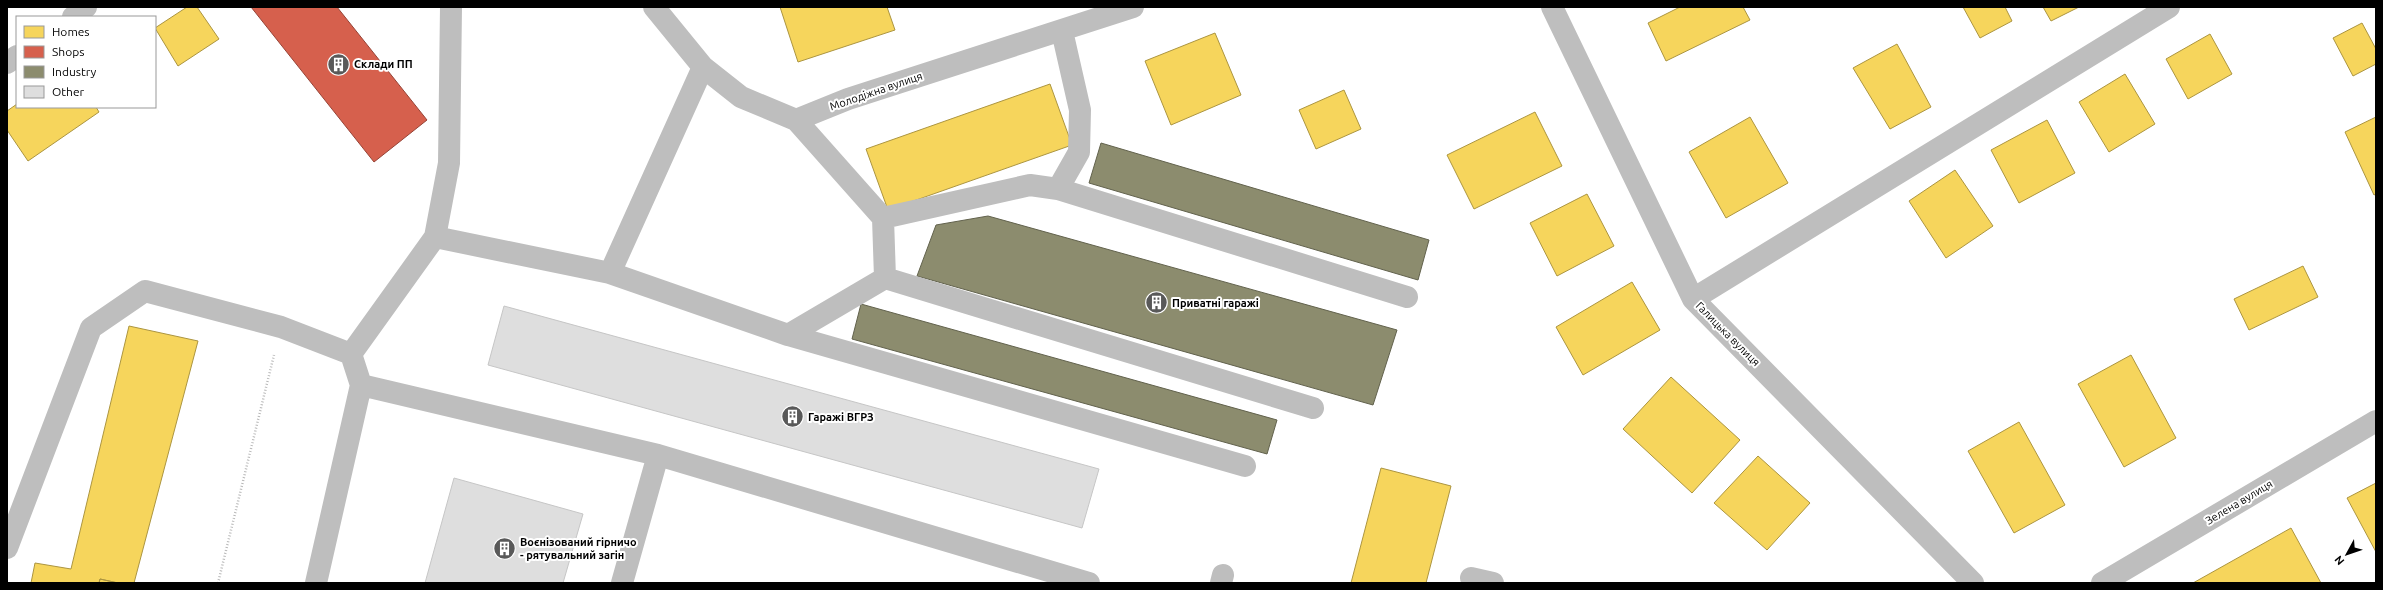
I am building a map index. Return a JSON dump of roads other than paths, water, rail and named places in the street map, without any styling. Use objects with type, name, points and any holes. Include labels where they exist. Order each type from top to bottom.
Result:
[{"type":"street","points":[[351,354],[435,237],[449,163],[451,7]]},
{"type":"street","points":[[654,7],[703,67],[741,96],[796,120],[883,218],[885,278]]},
{"type":"street","name":"Молодіжна вулиця","points":[[796,120],[856,97],[1133,7]]},
{"type":"street","points":[[1693,299],[2169,7]]},
{"type":"street","name":"Галицька вулиця","points":[[1554,8],[1693,299],[1973,583]]},
{"type":"street","points":[[1058,189],[1078,152],[1080,110],[1062,31]]},
{"type":"street","points":[[7,63],[16,57]]},
{"type":"street","points":[[610,273],[703,67]]},
{"type":"street","points":[[883,218],[1030,185],[1058,189],[1407,297]]},
{"type":"street","points":[[435,237],[610,273],[788,335],[1245,466]]},
{"type":"street","points":[[788,335],[885,278],[1313,408]]},
{"type":"street","points":[[7,548],[91,328],[145,291],[281,327],[351,354]]},
{"type":"street","points":[[316,583],[361,385],[351,354]]},
{"type":"street","points":[[361,385],[658,455],[1089,583]]},
{"type":"street","name":"Зелена вулиця","points":[[2102,583],[2376,421]]},
{"type":"street","points":[[622,583],[658,455]]},
{"type":"street","points":[[1471,578],[1493,583]]},
{"type":"place","name":"Склади ПП","points":[[339,64]]},
{"type":"place","name":"Приватні гаражі","points":[[1156,303]]},
{"type":"place","name":"Гаражі ВГРЗ","points":[[793,417]]},
{"type":"place","name":"Воєнізований гірничо - рятувальний загін","points":[[504,548]]}]
